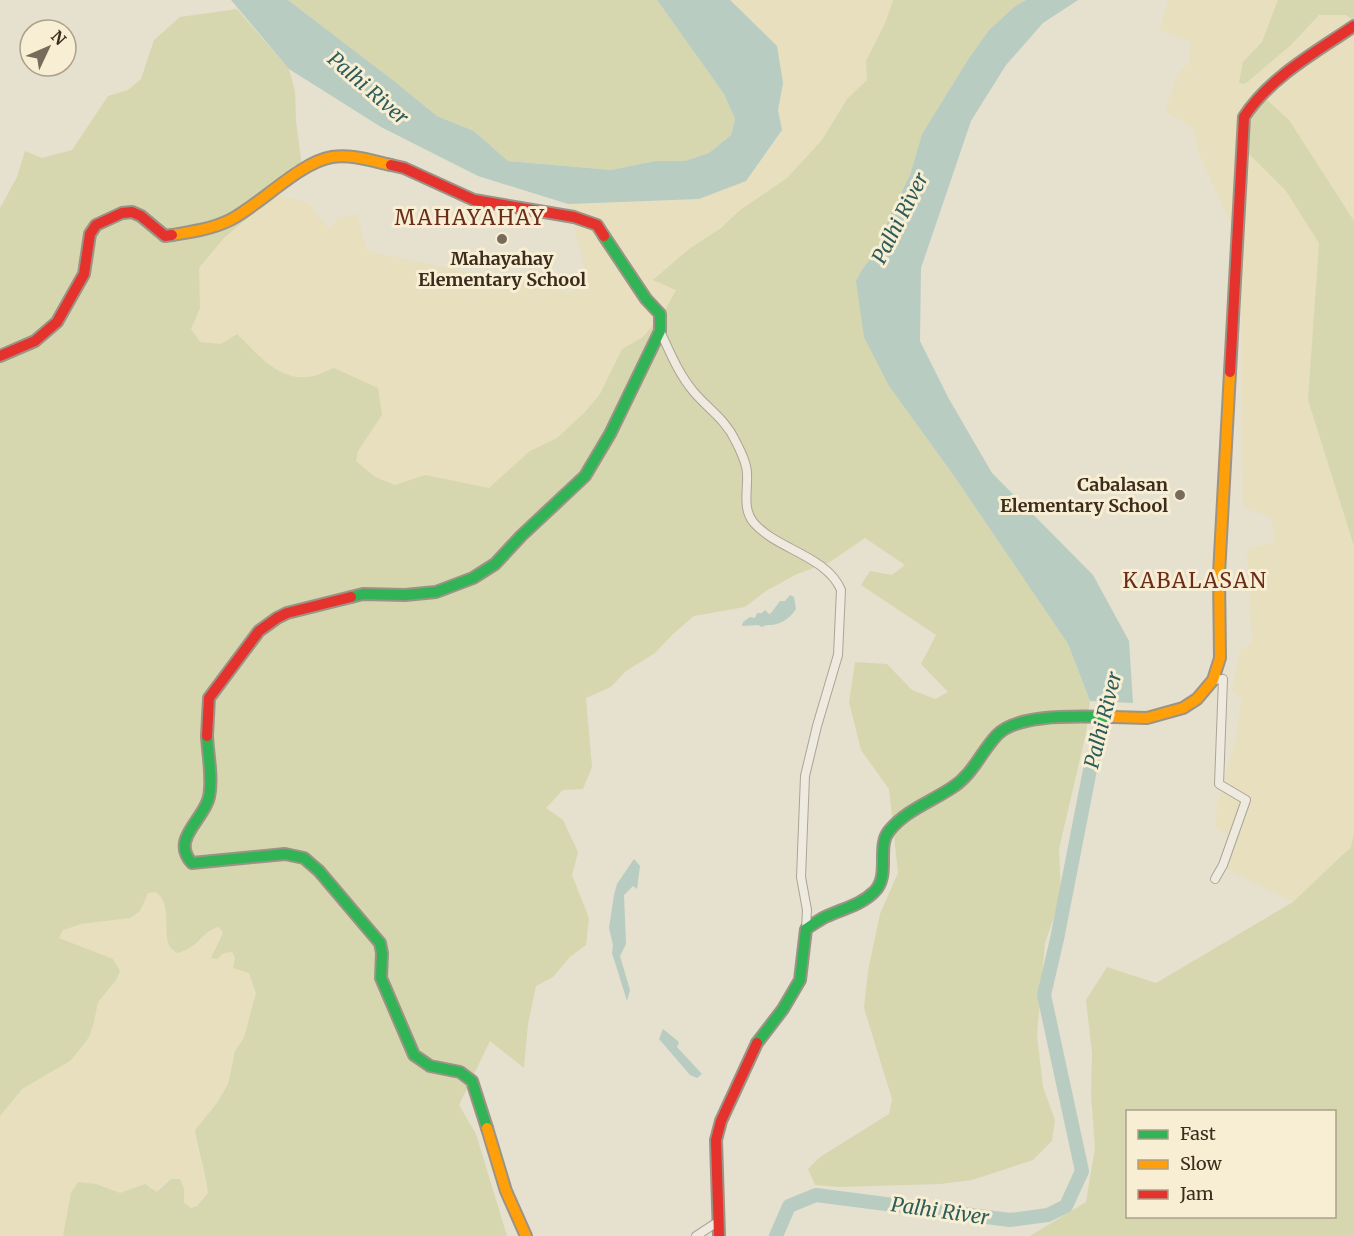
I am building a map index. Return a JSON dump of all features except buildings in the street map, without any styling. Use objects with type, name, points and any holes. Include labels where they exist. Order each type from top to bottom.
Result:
[{"type":"street","points":[[806,929],[824,917],[851,907],[876,891],[884,868],[884,842],[888,832],[915,808],[954,787],[969,774],[998,734],[1010,726],[1056,716],[1147,718],[1183,708],[1197,699],[1213,680],[1220,658],[1219,574],[1244,117],[1248,107],[1271,86],[1354,26]]},
{"type":"street","points":[[0,357],[35,341],[57,322],[80,284],[87,264],[90,234],[99,223],[127,212],[141,216],[165,236],[216,226],[236,216],[314,163],[340,155],[404,168],[474,200],[574,217],[597,225],[646,299],[660,314],[660,331],[676,367],[689,386],[722,419],[735,438],[746,466],[746,502],[750,517],[754,523],[826,570],[837,582],[840,590],[838,655],[805,776],[801,877],[807,910],[803,967],[800,980],[783,1009],[754,1048],[721,1121],[716,1140],[719,1236]]},
{"type":"street","points":[[526,1236],[506,1191],[472,1081],[465,1073],[433,1068],[422,1063],[414,1055],[381,978],[384,950],[377,938],[319,871],[304,858],[285,854],[192,863],[186,858],[184,852],[185,841],[208,801],[208,698],[226,678],[256,634],[278,616],[287,613],[363,594],[405,595],[436,592],[455,586],[488,570],[585,476],[607,440],[660,331]]},
{"type":"street","points":[[1213,680],[1223,679],[1219,784],[1246,800],[1223,865],[1215,879]]},
{"type":"street","points":[[696,1236],[719,1221]]},
{"type":"shaded area","points":[[730,0],[893,0],[886,21],[866,61],[867,80],[847,99],[822,140],[787,178],[689,249],[654,280],[677,290],[664,312],[643,337],[622,349],[600,394],[585,412],[557,438],[530,451],[489,488],[425,475],[395,485],[375,477],[356,461],[358,451],[382,415],[334,368],[308,378],[287,377],[267,363],[237,334],[221,344],[200,342],[191,329],[200,308],[199,269],[224,238],[275,195],[307,202],[330,230],[338,218],[357,214],[367,251],[567,293],[582,288],[587,277],[568,204],[699,199],[746,181],[782,131],[778,110],[783,83],[745,16]]},
{"type":"shaded area","points":[[1168,0],[1279,0],[1262,42],[1243,62],[1245,84],[1291,45],[1319,15],[1347,15],[1354,21],[1354,221],[1246,151],[1286,191],[1319,243],[1308,400],[1354,546],[1354,832],[1351,847],[1293,902],[1225,868],[1233,837],[1216,828],[1217,806],[1236,738],[1242,699],[1232,691],[1240,650],[1252,644],[1247,549],[1276,542],[1270,517],[1243,506],[1241,302],[1243,249],[1199,154],[1193,127],[1165,112],[1177,75],[1190,61],[1191,42],[1160,31]]},
{"type":"shaded area","points":[[148,892],[161,895],[167,929],[199,943],[212,929],[219,927],[223,933],[215,948],[224,953],[232,952],[238,970],[249,973],[256,993],[244,1038],[235,1051],[228,1084],[217,1103],[195,1130],[197,1149],[204,1165],[208,1193],[197,1206],[191,1208],[184,1203],[184,1189],[164,1184],[157,1192],[151,1186],[138,1187],[120,1193],[96,1184],[71,1193],[63,1236],[0,1236],[0,1116],[22,1089],[43,1075],[89,1037],[98,1002],[116,980],[102,955],[59,938],[63,930],[81,924],[130,918],[140,911]]},
{"type":"green space","points":[[288,0],[657,0],[724,94],[735,119],[731,135],[709,153],[685,161],[655,161],[611,170],[508,161],[474,131],[437,116]]},
{"type":"green space","points":[[893,0],[1026,0],[1014,7],[989,30],[922,134],[910,175],[890,215],[878,249],[863,268],[889,386],[954,476],[1068,644],[1090,701],[1086,733],[1059,849],[1061,897],[1045,943],[1037,1035],[1043,1087],[1055,1120],[1052,1141],[1033,1160],[972,1180],[940,1184],[839,1187],[815,1185],[808,1169],[820,1157],[889,1114],[892,1099],[864,1008],[868,971],[880,914],[898,873],[889,789],[861,750],[849,702],[855,662],[887,664],[912,690],[935,699],[948,692],[921,664],[936,635],[861,585],[870,571],[892,575],[905,565],[865,538],[830,562],[797,574],[766,591],[745,607],[694,616],[655,653],[626,671],[611,687],[586,698],[592,767],[583,789],[563,790],[546,808],[563,820],[578,852],[572,875],[589,918],[586,945],[570,957],[553,977],[536,986],[528,1024],[524,1068],[490,1041],[459,1105],[476,1134],[507,1236],[63,1236],[71,1193],[78,1182],[96,1184],[120,1193],[145,1184],[157,1192],[171,1179],[180,1179],[184,1189],[184,1203],[191,1208],[197,1206],[208,1193],[195,1130],[217,1103],[228,1084],[235,1051],[244,1038],[256,993],[249,973],[233,968],[235,958],[232,952],[224,953],[217,959],[211,958],[223,933],[219,927],[184,951],[177,953],[171,948],[167,936],[163,901],[155,892],[148,893],[140,911],[130,918],[81,924],[63,930],[59,938],[113,959],[120,971],[116,980],[98,1002],[89,1037],[80,1049],[70,1061],[22,1089],[0,1116],[0,208],[17,177],[25,151],[42,158],[72,150],[108,96],[128,90],[141,79],[154,40],[180,17],[237,9],[289,69],[295,91],[302,166],[275,195],[224,238],[199,268],[200,308],[191,329],[200,342],[221,344],[237,334],[268,364],[286,374],[310,377],[334,368],[378,388],[382,415],[358,451],[356,461],[375,477],[395,485],[425,475],[489,488],[530,451],[557,438],[585,412],[600,394],[622,349],[643,337],[664,312],[676,290],[653,280],[689,249],[787,178],[822,140],[847,99],[867,80],[866,61],[886,21]]},
{"type":"green space","points":[[1278,0],[1354,0],[1354,21],[1346,15],[1319,15],[1291,45],[1245,84],[1239,83],[1243,62],[1262,42]]},
{"type":"green space","points":[[1267,100],[1289,120],[1354,221],[1354,546],[1308,400],[1319,243],[1286,191],[1246,151],[1253,109]]},
{"type":"green space","points":[[1354,832],[1354,1236],[1030,1236],[1086,1202],[1095,1148],[1091,1094],[1092,1053],[1086,1000],[1107,967],[1156,983],[1293,902],[1351,847]]},
{"type":"water","points":[[231,0],[288,0],[437,116],[474,131],[508,161],[611,170],[655,161],[685,161],[709,153],[731,135],[735,119],[724,94],[657,0],[730,0],[777,46],[783,83],[778,110],[782,130],[746,181],[699,199],[568,204],[478,176],[381,127],[289,69]]},
{"type":"water","points":[[1026,0],[1078,0],[1043,23],[1006,65],[971,121],[921,268],[920,341],[949,399],[992,473],[1093,575],[1129,641],[1133,703],[1090,701],[1068,644],[954,476],[889,386],[864,337],[856,281],[878,249],[890,215],[910,175],[922,134],[989,30],[1014,7]]},
{"type":"water","points":[[790,595],[794,597],[796,609],[785,620],[762,627],[742,626],[743,622],[750,617],[755,618],[757,613],[765,610],[771,613],[780,601],[785,601]]},
{"type":"water","points":[[634,859],[640,866],[637,889],[633,886],[624,895],[626,944],[620,956],[630,990],[627,1001],[612,953],[613,945],[609,928],[617,884]]},
{"type":"water","points":[[663,1029],[679,1042],[677,1047],[702,1074],[697,1078],[690,1075],[659,1039]]},
{"type":"waterway","name":"Palhi River","points":[[776,1236],[789,1206],[816,1195],[1010,1220],[1048,1215],[1066,1206],[1082,1171],[1044,995],[1090,770],[1114,686]]},
{"type":"traffic: fast","points":[[351,597],[363,594],[405,595],[436,592],[473,578],[495,564],[521,536],[585,476],[610,434],[660,331],[660,314],[646,299],[604,236]]},
{"type":"traffic: fast","points":[[757,1043],[783,1009],[800,980],[806,929],[874,892],[882,878],[885,838],[896,824],[911,812],[960,782],[997,735],[1007,728],[1020,722],[1052,717],[1113,717]]},
{"type":"traffic: fast","points":[[207,736],[210,790],[206,805],[186,838],[186,854],[192,863],[285,854],[304,858],[319,871],[380,943],[381,978],[414,1055],[430,1066],[460,1072],[472,1081],[487,1128]]},
{"type":"traffic: slow","points":[[172,235],[209,228],[230,220],[294,175],[332,157],[362,158],[391,165]]},
{"type":"traffic: slow","points":[[1113,717],[1147,718],[1183,708],[1197,699],[1213,680],[1220,658],[1219,574],[1230,372]]},
{"type":"traffic: slow","points":[[487,1128],[506,1191],[526,1236]]},
{"type":"traffic: jam","points":[[1230,372],[1244,117],[1280,77],[1354,26]]},
{"type":"traffic: jam","points":[[391,165],[404,168],[474,200],[574,217],[597,225],[604,236]]},
{"type":"traffic: jam","points":[[0,356],[35,341],[57,322],[84,274],[90,234],[96,225],[122,213],[132,212],[141,216],[165,236],[172,235]]},
{"type":"traffic: jam","points":[[207,736],[209,698],[259,631],[287,613],[351,597]]},
{"type":"traffic: jam","points":[[719,1236],[716,1140],[721,1121],[757,1043]]},
{"type":"place","name":"Mahayahay Elementary School","points":[[502,239]]},
{"type":"place","name":"Cabalasan Elementary School","points":[[1180,495]]},
{"type":"district","name":"MAHAYAHAY","points":[[470,218]]},
{"type":"district","name":"KABALASAN","points":[[1195,581]]}]
